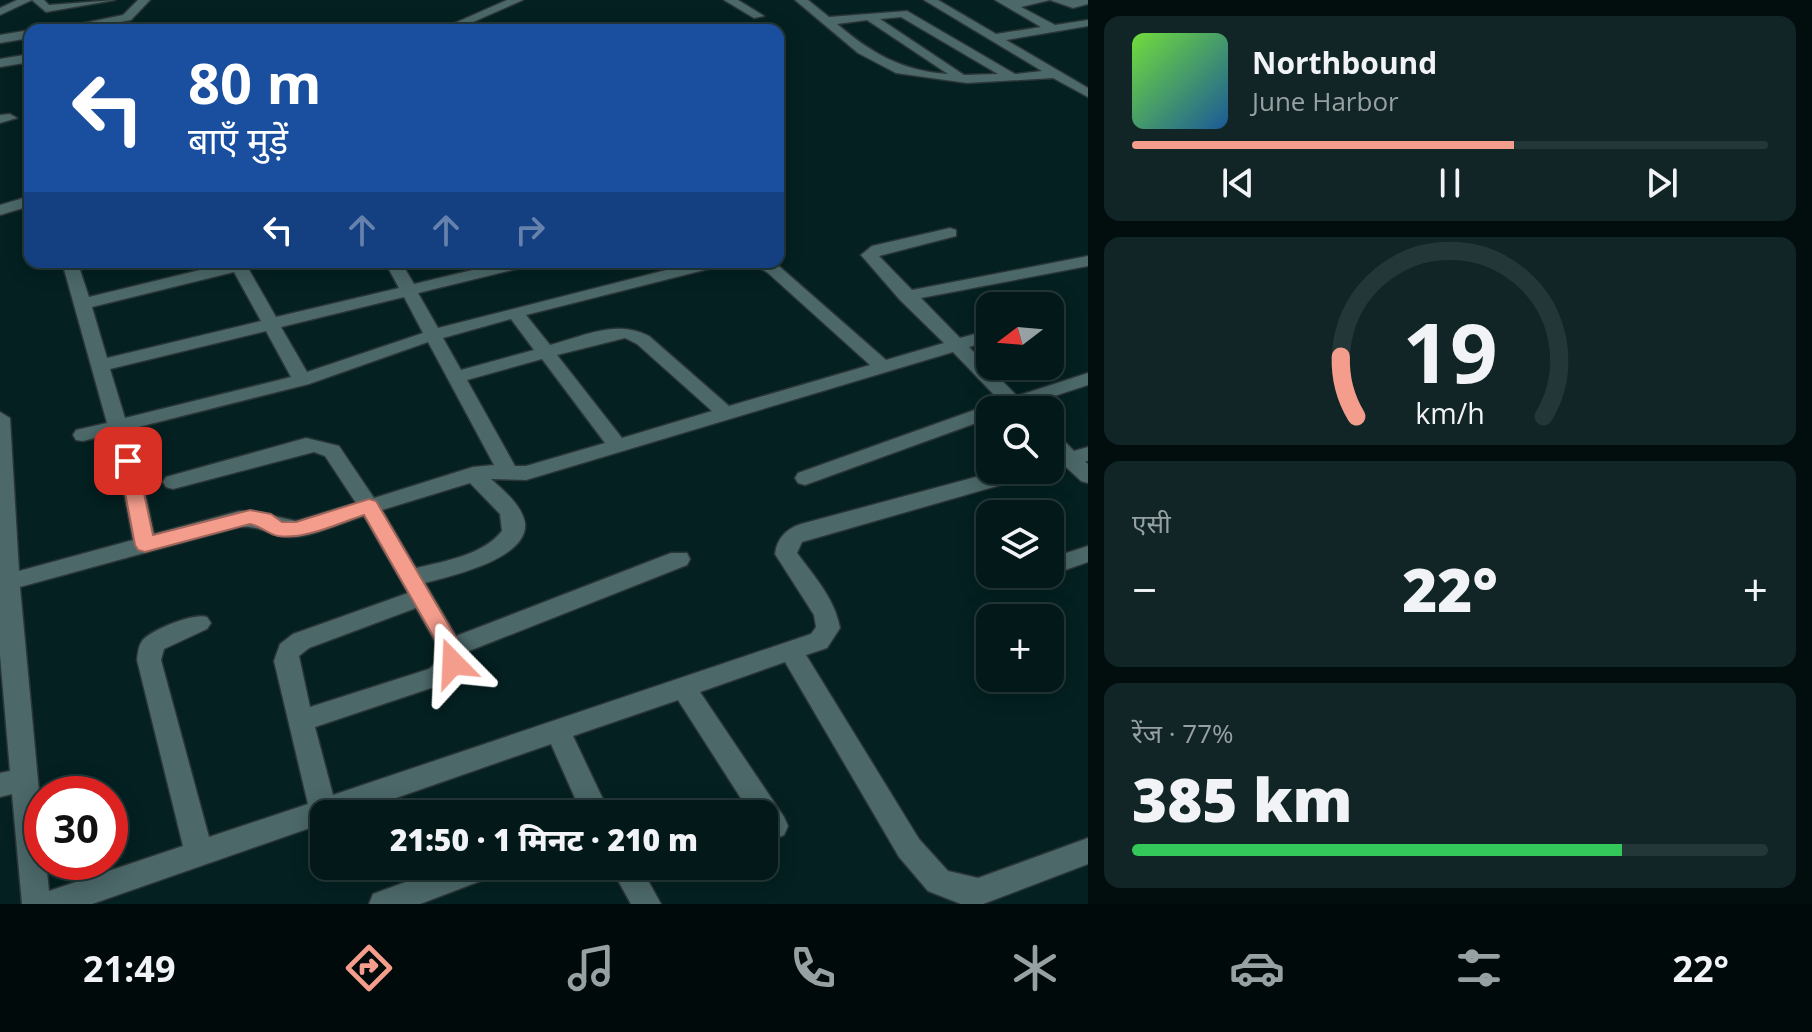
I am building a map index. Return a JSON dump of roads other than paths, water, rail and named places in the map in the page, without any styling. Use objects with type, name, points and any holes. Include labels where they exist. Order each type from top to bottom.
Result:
[{"type":"street","points":[[0,12],[26,0]]},
{"type":"street","points":[[38,0],[46,9],[109,0]]},
{"type":"street","points":[[92,24],[127,18],[144,0]]},
{"type":"street","points":[[459,24],[517,0]]},
{"type":"street","points":[[730,0],[758,16]]},
{"type":"street","points":[[801,0],[888,66],[962,77],[1013,78],[1054,74]]},
{"type":"street","points":[[828,21],[906,0]]},
{"type":"street","points":[[930,0],[1088,93]]},
{"type":"street","points":[[1005,2],[1045,0]]},
{"type":"street","points":[[1056,0],[1073,5],[1088,0]]},
{"type":"street","points":[[1005,2],[1052,28]]},
{"type":"street","points":[[870,9],[962,77]]},
{"type":"street","points":[[870,9],[908,15],[1013,78]]},
{"type":"street","points":[[993,38],[1088,23]]},
{"type":"street","points":[[0,39],[24,35]]},
{"type":"street","points":[[0,63],[24,59]]},
{"type":"street","points":[[0,210],[24,203]]},
{"type":"street","points":[[950,233],[869,253],[870,258],[1007,396]]},
{"type":"street","points":[[906,296],[1088,261]]},
{"type":"street","points":[[72,268],[118,426]]},
{"type":"street","points":[[83,304],[230,268]]},
{"type":"street","points":[[248,268],[271,323],[302,380]]},
{"type":"street","points":[[397,268],[508,472]]},
{"type":"street","points":[[102,365],[500,268]]},
{"type":"street","points":[[83,435],[354,365],[381,351],[434,334],[657,268]]},
{"type":"street","points":[[770,268],[882,366]]},
{"type":"street","points":[[515,312],[617,445]]},
{"type":"street","points":[[457,377],[610,334],[628,332],[643,340],[725,413]]},
{"type":"street","points":[[9,582],[250,517],[264,519],[279,529],[296,529],[473,474],[492,470],[526,473],[976,339]]},
{"type":"street","points":[[1043,396],[1088,379]]},
{"type":"street","points":[[805,478],[976,417]]},
{"type":"street","points":[[0,418],[9,582],[12,782],[36,904]]},
{"type":"street","points":[[173,482],[306,445],[332,451],[369,506],[451,648],[453,663],[437,676],[303,720]]},
{"type":"street","points":[[1069,459],[1088,476]]},
{"type":"street","points":[[128,461],[145,545]]},
{"type":"street","points":[[321,800],[286,661],[291,646],[493,552],[513,539],[516,533],[514,520],[473,474]]},
{"type":"street","points":[[352,800],[792,653],[819,641],[828,628],[826,615],[786,554],[786,545],[791,539],[801,532],[977,484]]},
{"type":"street","points":[[1065,562],[1088,554]]},
{"type":"street","points":[[451,648],[679,559]]},
{"type":"street","points":[[199,623],[156,642],[151,647],[149,660],[199,853]]},
{"type":"street","points":[[792,653],[909,848],[938,881],[963,891],[978,892],[1088,851]]},
{"type":"street","points":[[684,688],[757,800]]},
{"type":"street","points":[[557,729],[590,800]]},
{"type":"street","points":[[52,904],[310,815]]},
{"type":"street","points":[[383,904],[448,880]]},
{"type":"street","points":[[632,880],[647,904]]}]
